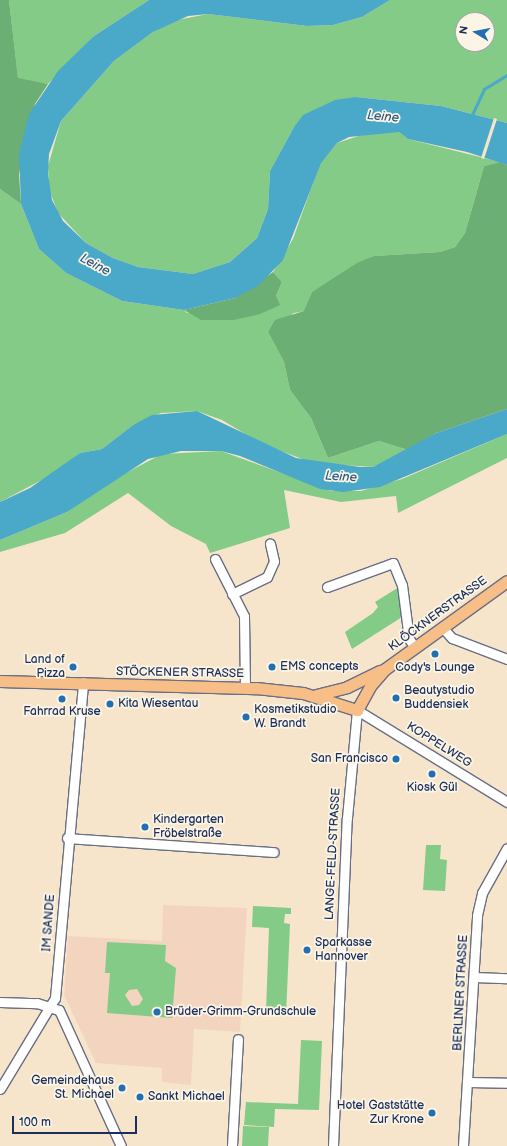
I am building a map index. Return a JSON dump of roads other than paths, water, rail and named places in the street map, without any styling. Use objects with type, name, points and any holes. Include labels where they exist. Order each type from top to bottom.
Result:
[{"type":"main road","name":"KLÖCKNERSTRASSE","points":[[384,669],[414,646],[442,628],[507,581]]},
{"type":"main road","points":[[312,695],[347,687],[384,669]]},
{"type":"main road","name":"LANGE-FELD-STRASSE","points":[[357,710],[371,685],[384,669]]},
{"type":"main road","name":"STÖCKENER STRASSE","points":[[0,681],[245,687],[312,695],[357,710]]},
{"type":"street","points":[[232,594],[267,576],[274,562],[270,543]]},
{"type":"street","points":[[215,559],[244,616],[245,687]]},
{"type":"street","points":[[326,587],[393,564],[402,585],[409,638],[414,646]]},
{"type":"street","points":[[442,628],[452,638],[507,659]]},
{"type":"street","name":"IM SANDE","points":[[0,1089],[51,1007],[56,991],[67,838],[83,682]]},
{"type":"street","name":"KOPPELWEG","points":[[357,710],[507,802]]},
{"type":"street","name":"LANGE-FELD-STRASSE","points":[[333,1146],[347,818],[357,710]]},
{"type":"street","points":[[67,838],[274,852]]},
{"type":"street","name":"BERLINER STRASSE","points":[[463,1146],[477,915],[482,893],[507,848]]},
{"type":"street","points":[[474,977],[507,978]]},
{"type":"street","points":[[0,1002],[51,1007],[63,1015],[121,1146]]},
{"type":"street","points":[[232,1146],[238,1039]]},
{"type":"street","points":[[468,1082],[507,1083]]},
{"type":"water","name":"Leine","points":[[149,0],[390,0],[362,17],[333,25],[307,26],[208,14],[188,16],[153,32],[114,61],[61,121],[49,154],[48,174],[52,200],[63,221],[86,243],[113,258],[138,267],[193,274],[230,262],[257,238],[268,209],[270,171],[294,127],[303,115],[335,100],[356,97],[441,106],[507,123],[507,165],[467,152],[408,139],[399,132],[349,137],[337,143],[321,163],[283,260],[259,285],[235,298],[184,310],[122,301],[66,273],[39,249],[21,204],[19,154],[29,114],[58,71],[94,36]]},
{"type":"water","name":"Leine","points":[[507,409],[507,434],[380,487],[343,492],[320,489],[240,456],[221,451],[181,451],[148,459],[67,512],[0,540],[0,502],[30,488],[80,453],[102,449],[133,425],[152,415],[197,411],[296,458],[360,467],[373,467],[436,433]]},
{"type":"waterway","points":[[471,117],[484,89],[507,75]]},
{"type":"place","name":"Cody's Lounge","points":[[435,654]]},
{"type":"place","name":"Land of Pizza","points":[[73,667]]},
{"type":"place","name":"EMS concepts","points":[[272,667]]},
{"type":"place","name":"Beautystudio Buddensiek","points":[[396,698]]},
{"type":"place","name":"Fahrrad Kruse","points":[[62,699]]},
{"type":"place","name":"Kita Wiesentau","points":[[110,704]]},
{"type":"place","name":"Kosmetikstudio W. Brandt","points":[[246,717]]},
{"type":"place","name":"San Francisco","points":[[396,759]]},
{"type":"place","name":"Kiosk Gül","points":[[432,774]]},
{"type":"place","name":"Kindergarten Fröbelstraße","points":[[145,827]]},
{"type":"place","name":"Sparkasse Hannover","points":[[307,950]]},
{"type":"place","name":"Brüder-Grimm-Grundschule","points":[[157,1012]]},
{"type":"place","name":"Gemeindehaus St. Michael","points":[[122,1088]]},
{"type":"place","name":"Sankt Michael","points":[[140,1097]]},
{"type":"place","name":"Hotel Gaststätte Zur Krone","points":[[432,1113]]}]
